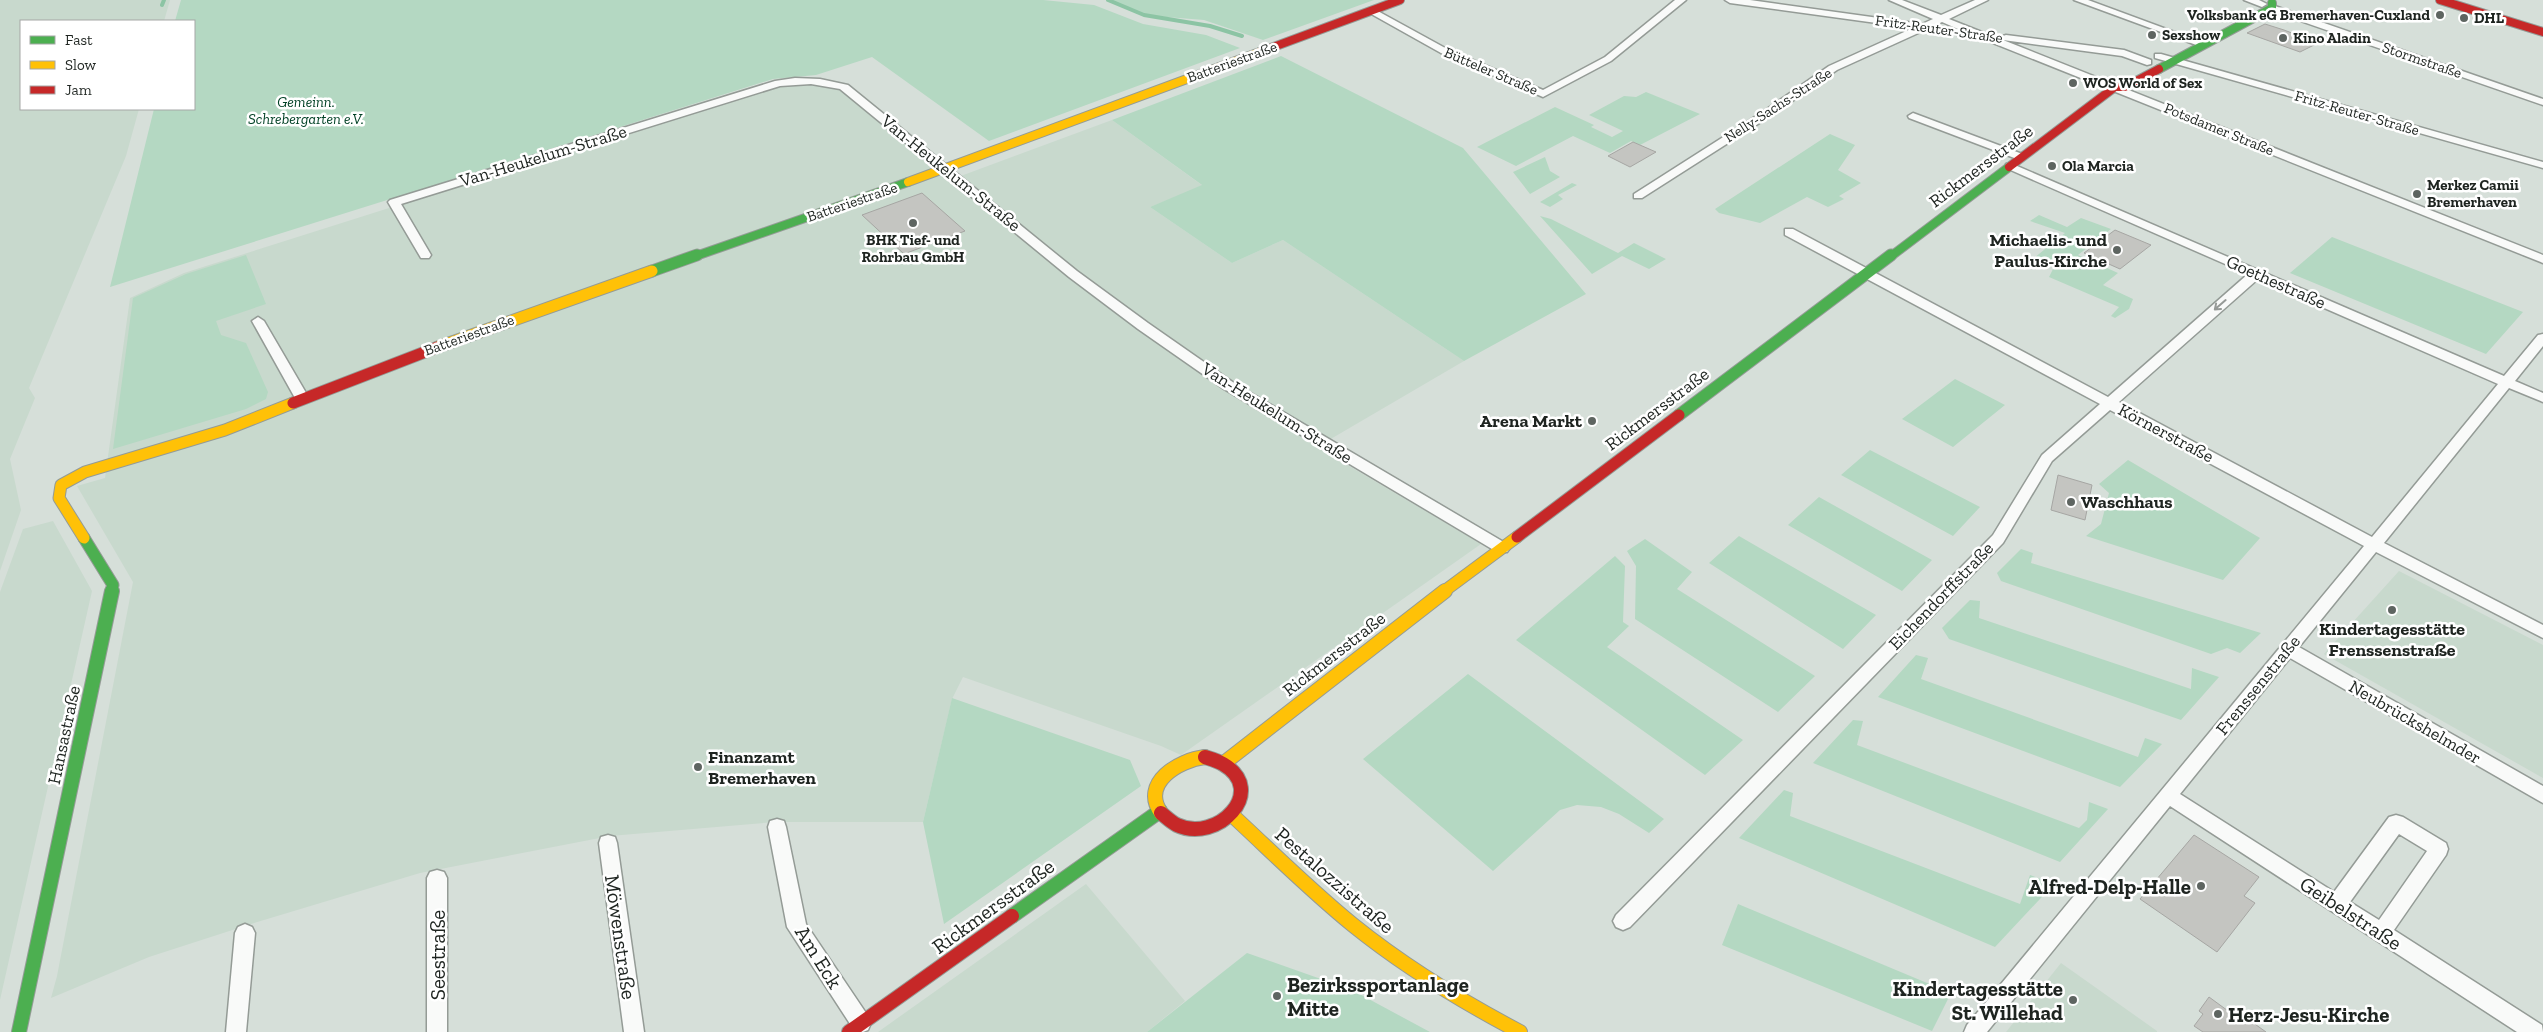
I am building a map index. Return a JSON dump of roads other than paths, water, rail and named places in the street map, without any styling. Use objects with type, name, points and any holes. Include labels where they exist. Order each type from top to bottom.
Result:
[{"type":"main road","name":"Batteriestraße","points":[[85,472],[225,430],[302,398],[495,325],[948,169],[1400,0]]},
{"type":"main road","points":[[2440,0],[2543,32]]},
{"type":"main road","name":"Rickmersstraße","points":[[2115,87],[2112,82],[2158,56],[2189,40],[2271,4]]},
{"type":"main road","name":"Rickmersstraße","points":[[1224,763],[1317,688],[2115,87],[2125,87],[2271,4]]},
{"type":"main road","name":"Hansastraße","points":[[19,1032],[114,585],[59,498],[61,485],[85,472]]},
{"type":"main road","points":[[1196,757],[1205,757],[1224,763],[1234,772],[1242,788],[1241,799],[1232,815],[1215,827],[1194,830],[1174,824],[1160,810],[1156,791],[1161,776],[1169,768],[1186,759],[1196,757]]},
{"type":"main road","name":"Rickmersstraße","points":[[855,1028],[1160,810]]},
{"type":"main road","name":"Pestalozzistraße","points":[[1232,815],[1354,926],[1430,980],[1492,1018],[1520,1032]]},
{"type":"street","name":"Bütteler Straße","points":[[1371,11],[1444,51],[1543,94],[1608,59],[1681,0]]},
{"type":"street","name":"Fritz-Reuter-Straße","points":[[1730,0],[2124,53],[2148,62]]},
{"type":"street","name":"Potsdamer Straße","points":[[1894,0],[2543,259]]},
{"type":"street","name":"Nelly-Sachs-Straße","points":[[1638,196],[1768,113],[1833,68],[1983,0]]},
{"type":"street","points":[[2079,0],[2202,44]]},
{"type":"street","name":"Stormstraße","points":[[2249,0],[2271,4],[2543,102]]},
{"type":"street","points":[[2158,56],[2171,60]]},
{"type":"street","name":"Fritz-Reuter-Straße","points":[[2171,60],[2543,165]]},
{"type":"street","name":"Van-Heukelum-Straße","points":[[425,255],[394,202],[789,81],[818,81],[844,87],[948,169],[1073,274],[1229,386],[1502,548]]},
{"type":"street","points":[[1913,116],[2021,157]]},
{"type":"street","name":"Goethestraße","points":[[2010,166],[2543,398]]},
{"type":"street","name":"Körnerstraße","points":[[1789,232],[2373,544],[2543,632]]},
{"type":"street","name":"Eichendorffstraße","points":[[1623,921],[1998,539],[2048,458],[2108,402],[2257,273]]},
{"type":"street","points":[[258,321],[302,398]]},
{"type":"street","name":"Frenssenstraße","points":[[1974,1032],[2543,338]]},
{"type":"street","name":"Neubrückshelmder","points":[[2288,648],[2543,795]]},
{"type":"street","name":"Geibelstraße","points":[[2168,795],[2534,1032]]},
{"type":"street","points":[[2337,904],[2396,823],[2438,849],[2381,933]]},
{"type":"street","name":"Am Eck","points":[[777,827],[797,927],[855,1028]]},
{"type":"street","name":"Möwenstraße","points":[[608,843],[634,1032]]},
{"type":"street","name":"Seestraße","points":[[437,878],[437,1032]]},
{"type":"street","points":[[236,1032],[245,933]]},
{"type":"waterway","points":[[162,5],[164,0]]},
{"type":"waterway","points":[[1108,0],[1144,15],[1210,26],[1242,36]]},
{"type":"place","name":"Volksbank eG Bremerhaven-Cuxland","points":[[2440,15]]},
{"type":"place","name":"DHL","points":[[2464,18]]},
{"type":"place","name":"Sexshow","points":[[2152,35]]},
{"type":"place","name":"Kino Aladin","points":[[2283,38]]},
{"type":"place","name":"WOS World of Sex","points":[[2073,83]]},
{"type":"place","name":"Ola Marcia","points":[[2052,166]]},
{"type":"place","name":"Merkez Camii Bremerhaven","points":[[2417,194]]},
{"type":"place","name":"BHK Tief- und Rohrbau GmbH","points":[[913,223]]},
{"type":"place","name":"Michaelis- und Paulus-Kirche","points":[[2117,250]]},
{"type":"place","name":"Arena Markt","points":[[1592,421]]},
{"type":"place","name":"Waschhaus","points":[[2071,502]]},
{"type":"place","name":"Kindertagesstätte Frenssenstraße","points":[[2392,610]]},
{"type":"place","name":"Finanzamt Bremerhaven","points":[[698,767]]},
{"type":"place","name":"Alfred-Delp-Halle","points":[[2201,886]]},
{"type":"place","name":"Bezirkssportanlage Mitte","points":[[1277,996]]},
{"type":"place","name":"Kindertagesstätte St. Willehad","points":[[2073,1000]]},
{"type":"place","name":"Herz-Jesu-Kirche","points":[[2218,1014]]},
{"type":"park label","name":"Gemeinn. Schrebergarten e.V.","points":[[306,110]]}]
